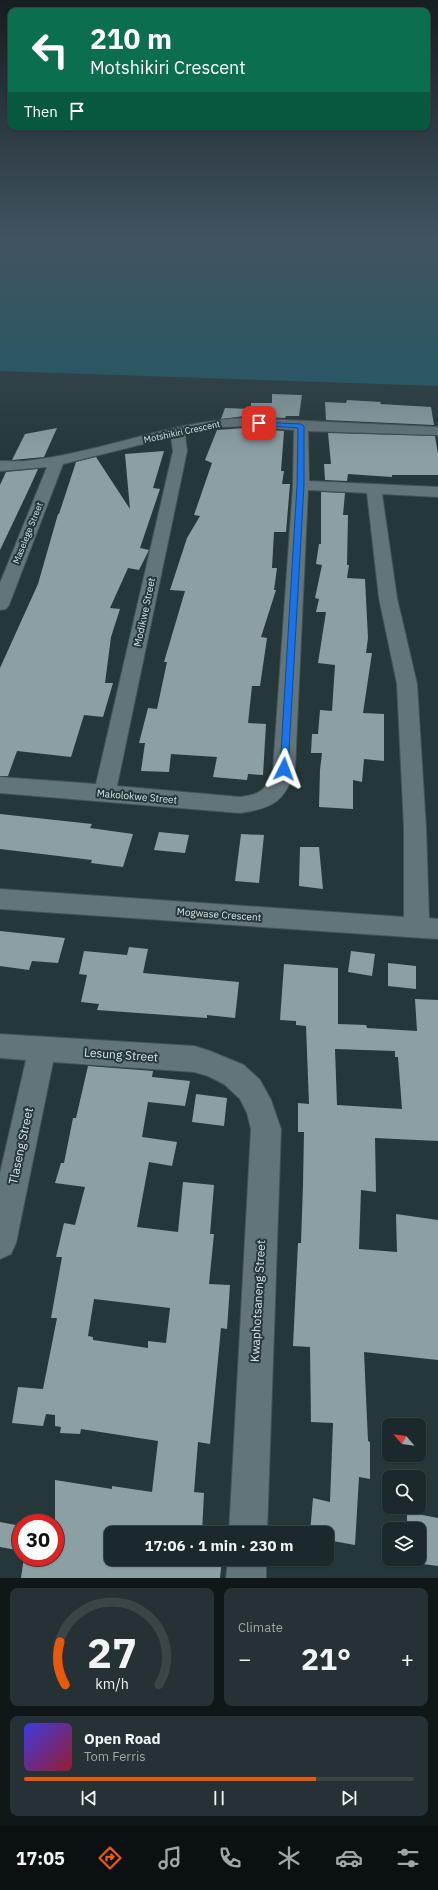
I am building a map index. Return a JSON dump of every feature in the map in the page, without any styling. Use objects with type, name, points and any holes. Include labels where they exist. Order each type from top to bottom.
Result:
[{"type":"street","name":"Motshikiri Crescent","points":[[0,466],[32,465],[57,461],[177,431],[222,423],[245,422],[301,426],[438,431]]},
{"type":"street","points":[[301,426],[301,485],[438,492]]},
{"type":"street","name":"Modikwe Street","points":[[105,793],[180,451],[177,431]]},
{"type":"street","name":"Maselege Street","points":[[0,605],[57,461]]},
{"type":"street","name":"Makolokwe Street","points":[[0,786],[105,793],[240,805],[258,802],[272,796],[280,784],[284,769],[301,485]]},
{"type":"street","points":[[374,489],[388,598],[407,684],[415,828],[427,929]]},
{"type":"street","name":"Mogwase Crescent","points":[[0,899],[427,929]]},
{"type":"street","name":"Lesung Street","points":[[0,1046],[194,1059],[216,1066],[238,1077]]},
{"type":"street","name":"Tlaseng Street","points":[[0,1243],[42,1050]]},
{"type":"street","name":"Kwaphotsaneng Street","points":[[238,1077],[255,1094],[261,1108],[266,1129],[248,1526]]},
{"type":"street","points":[[246,1578],[247,1566]]},
{"type":"shaded area","points":[[0,311],[438,311],[438,386],[0,371]]},
{"type":"building","points":[[272,394],[302,395],[299,416],[286,416],[285,418],[245,416],[221,419],[225,408],[251,409],[251,403],[272,403]]},
{"type":"building","points":[[347,400],[381,402],[380,404],[431,407],[434,425],[326,420],[325,402],[346,403]]},
{"type":"building","points":[[57,428],[44,457],[12,460],[25,434]]},
{"type":"building","points":[[245,428],[284,431],[281,471],[284,471],[282,484],[290,484],[286,532],[274,532],[272,568],[277,568],[274,590],[276,590],[261,637],[267,638],[260,686],[252,686],[248,723],[266,724],[263,775],[248,774],[247,780],[213,777],[217,757],[171,754],[169,772],[141,771],[145,743],[139,743],[148,708],[157,709],[167,662],[164,662],[185,591],[170,590],[187,538],[200,516],[194,515],[212,463],[205,460],[217,430]]},
{"type":"building","points":[[328,433],[435,436],[438,454],[438,475],[392,475],[392,477],[348,474],[347,481],[325,480],[324,464],[331,464]]},
{"type":"building","points":[[164,451],[153,488],[160,489],[140,548],[149,550],[139,570],[128,568],[110,608],[120,609],[111,637],[105,683],[113,683],[103,717],[84,715],[71,757],[17,751],[8,776],[0,776],[0,668],[38,584],[58,514],[76,462],[96,457],[130,509],[125,454]]},
{"type":"building","points":[[38,469],[0,550],[0,485],[6,472]]},
{"type":"building","points":[[321,492],[345,493],[343,515],[348,515],[347,565],[349,565],[347,578],[365,579],[368,638],[366,653],[372,653],[363,713],[384,714],[384,761],[364,759],[362,782],[353,780],[353,809],[319,807],[322,753],[311,753],[312,734],[318,734],[320,710],[332,711],[335,665],[318,663],[326,612],[316,612],[319,599],[315,598],[322,565],[316,564],[319,544],[321,544]]},
{"type":"building","points":[[0,814],[92,824],[90,828],[133,834],[123,867],[91,863],[92,860],[0,849]]},
{"type":"building","points":[[159,832],[189,835],[185,853],[154,850]]},
{"type":"building","points":[[241,834],[264,835],[259,883],[235,881]]},
{"type":"building","points":[[300,847],[319,847],[323,889],[299,886]]},
{"type":"building","points":[[0,931],[65,938],[58,963],[32,961],[29,970],[0,966]]},
{"type":"building","points":[[129,947],[148,949],[143,973],[239,982],[235,1018],[207,1015],[207,1018],[97,1010],[99,1004],[81,1002],[87,975],[79,974],[84,951],[127,955]]},
{"type":"building","points":[[351,951],[375,954],[372,976],[348,972]]},
{"type":"building","points":[[388,963],[416,966],[416,989],[388,986]]},
{"type":"building","points":[[284,964],[338,968],[338,1024],[366,1025],[367,1028],[417,1031],[415,999],[438,1000],[438,1141],[375,1138],[376,1192],[361,1190],[359,1249],[397,1252],[396,1214],[438,1220],[438,1360],[364,1352],[368,1441],[370,1442],[370,1479],[359,1477],[355,1545],[334,1541],[334,1526],[311,1526],[313,1498],[330,1502],[333,1423],[311,1422],[310,1347],[293,1346],[298,1243],[301,1243],[303,1185],[304,1132],[298,1132],[298,1103],[309,1104],[306,1026],[296,1025],[296,1021],[280,1020]],"holes":[[[335,1049],[395,1051],[395,1057],[398,1057],[402,1109],[337,1105]]]},
{"type":"building","points":[[88,1066],[153,1071],[152,1077],[190,1081],[185,1106],[148,1102],[142,1137],[177,1142],[172,1166],[149,1162],[137,1227],[178,1232],[183,1182],[214,1185],[210,1234],[214,1234],[209,1284],[230,1285],[227,1329],[221,1328],[210,1444],[198,1442],[194,1492],[204,1493],[202,1526],[104,1526],[104,1566],[221,1566],[220,1578],[21,1578],[23,1566],[64,1566],[64,1514],[55,1514],[55,1480],[112,1489],[112,1486],[152,1492],[158,1441],[81,1429],[80,1434],[60,1433],[61,1427],[55,1426],[55,1415],[46,1414],[43,1426],[12,1423],[18,1387],[43,1389],[57,1318],[51,1318],[62,1257],[56,1257],[64,1223],[75,1225],[85,1187],[55,1183],[61,1163],[64,1163],[73,1118],[76,1118]],"holes":[[[94,1299],[170,1308],[166,1343],[148,1341],[148,1348],[93,1340],[93,1337],[88,1336]]]},
{"type":"building","points":[[196,1094],[227,1098],[224,1126],[192,1122]]},
{"type":"building","points":[[407,1514],[417,1514],[438,1518],[438,1566],[426,1564],[426,1522],[407,1522]]},
{"type":"building","points":[[0,1522],[12,1524],[12,1549],[0,1547]]},
{"type":"route","points":[[259,423],[301,426],[301,485],[284,769]]}]
